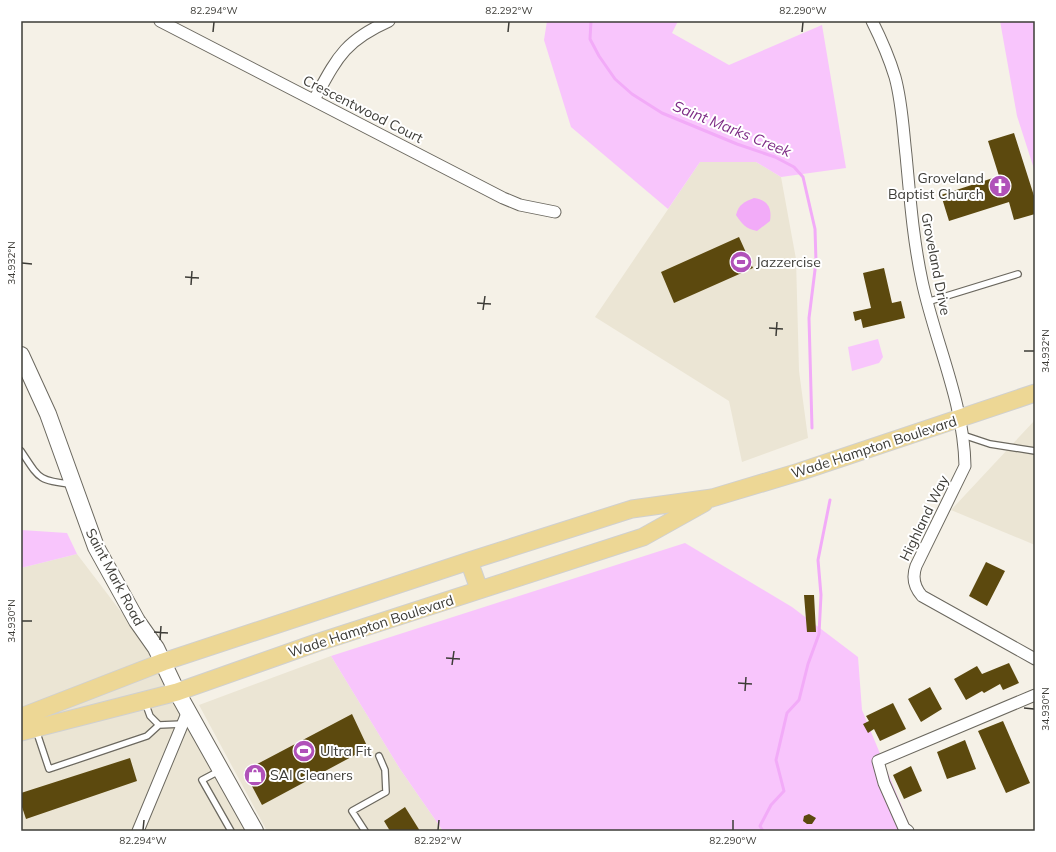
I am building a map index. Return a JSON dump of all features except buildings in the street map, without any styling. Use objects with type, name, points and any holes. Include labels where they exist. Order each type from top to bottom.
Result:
[{"type":"main road","name":"Wade Hampton Boulevard","points":[[21,718],[163,662],[469,561],[632,509],[712,498],[786,476],[1035,393]]},
{"type":"main road","name":"Wade Hampton Boulevard","points":[[28,730],[177,692],[480,589],[643,537],[712,498]]},
{"type":"main road","points":[[469,561],[480,589]]},
{"type":"street","name":"Crescentwood Court","points":[[160,21],[503,198],[525,207],[555,212]]},
{"type":"street","points":[[314,100],[337,58],[345,48],[366,32],[389,21]]},
{"type":"street","name":"Groveland Drive","points":[[872,21],[895,78],[902,109],[915,243],[932,325],[950,376],[960,418]]},
{"type":"street","name":"Saint Mark Road","points":[[21,355],[48,414],[96,546],[137,621],[163,662],[177,692],[186,717],[221,770],[255,831]]},
{"type":"street","name":"Highland Way","points":[[960,418],[966,466],[916,566],[914,572],[914,583],[922,596],[1035,659]]},
{"type":"street","points":[[908,831],[904,828],[884,782],[878,761],[1035,695]]},
{"type":"street","points":[[138,831],[186,717]]},
{"type":"lane","points":[[927,302],[1018,274]]},
{"type":"lane","points":[[963,435],[990,444],[1035,451]]},
{"type":"lane","points":[[21,451],[41,478],[49,482],[73,484]]},
{"type":"lane","points":[[144,700],[150,716],[159,726]]},
{"type":"lane","points":[[28,730],[49,769],[148,736],[159,726],[186,717]]},
{"type":"lane","points":[[365,831],[352,811],[386,792],[385,770],[379,756]]},
{"type":"lane","points":[[221,770],[202,780],[231,831]]},
{"type":"shaded area","points":[[547,21],[678,21],[672,33],[729,65],[822,25],[846,168],[781,177],[756,162],[700,162],[668,209],[571,127],[544,40]]},
{"type":"shaded area","points":[[1000,21],[1035,21],[1035,172],[1017,116]]},
{"type":"shaded area","points":[[700,162],[756,162],[781,177],[796,259],[799,371],[808,438],[742,462],[729,401],[595,317]]},
{"type":"shaded area","points":[[754,198],[766,203],[770,209],[770,221],[757,231],[745,226],[736,215],[742,204]]},
{"type":"shaded area","points":[[878,339],[883,357],[879,363],[852,371],[848,347]]},
{"type":"shaded area","points":[[1035,420],[1035,545],[951,510]]},
{"type":"shaded area","points":[[21,530],[67,533],[77,554],[21,568]]},
{"type":"shaded area","points":[[685,543],[792,607],[858,657],[862,710],[912,831],[443,831],[400,769],[331,656]]},
{"type":"shaded area","points":[[77,554],[144,642],[181,716],[249,831],[21,831],[21,568]]},
{"type":"shaded area","points":[[331,656],[400,769],[443,831],[267,831],[199,705]]},
{"type":"waterway","name":"Saint Marks Creek","points":[[591,21],[590,39],[599,56],[615,79],[632,94],[662,113],[737,144],[775,157],[794,167],[803,177],[815,229],[816,262],[809,318],[812,428]]},
{"type":"waterway","name":"Saint Marks Creek","points":[[763,831],[760,826],[771,805],[784,791],[776,760],[787,713],[799,700],[808,664],[819,634],[821,595],[818,560],[830,500]]},
{"type":"place","name":"Groveland Baptist Church","points":[[1000,186]]},
{"type":"place","name":"Jazzercise","points":[[741,262]]},
{"type":"place","name":"Ultra Fit","points":[[304,751]]},
{"type":"place","name":"SAI Cleaners","points":[[255,775]]}]
